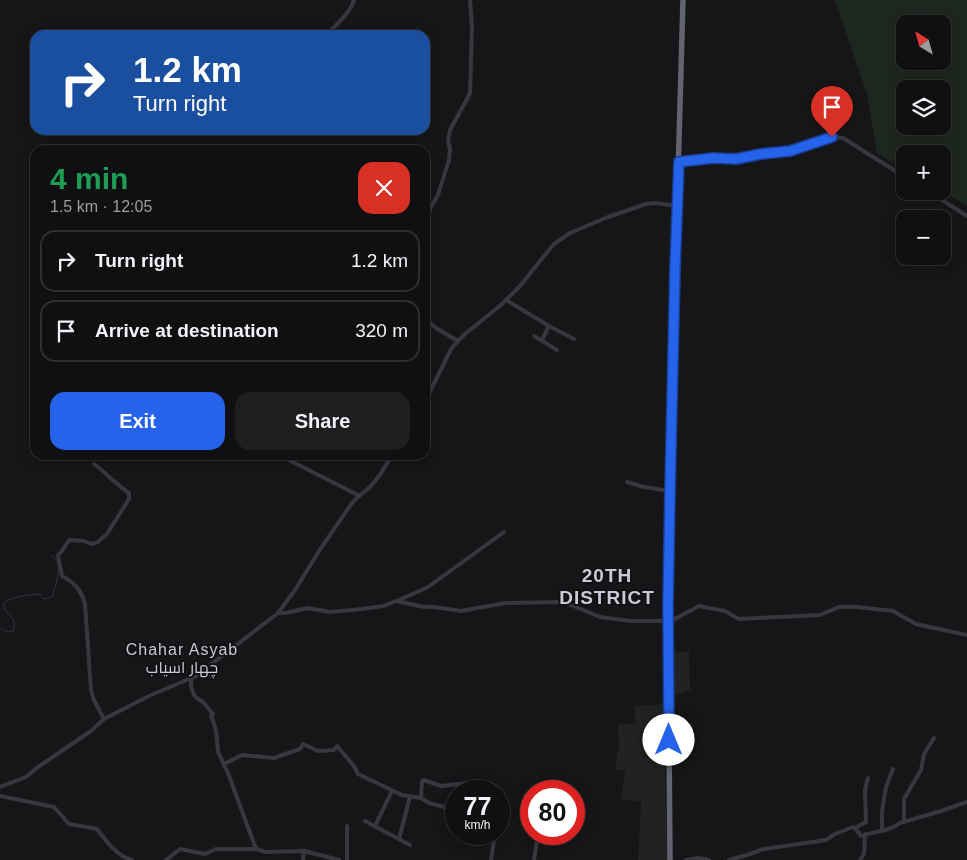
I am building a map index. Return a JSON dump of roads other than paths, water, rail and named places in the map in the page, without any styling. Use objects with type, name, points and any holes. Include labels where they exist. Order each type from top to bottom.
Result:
[{"type":"highway","points":[[670,860],[668,621],[675,269],[683,0]]},
{"type":"street","points":[[331,30],[350,9],[354,0]]},
{"type":"street","points":[[430,210],[438,195],[449,160],[450,149],[448,141],[450,130],[470,92],[472,28],[470,0]]},
{"type":"street","points":[[679,162],[713,158],[736,159],[790,151],[832,137],[843,138],[896,171]]},
{"type":"street","points":[[942,200],[967,216]]},
{"type":"street","points":[[430,392],[451,350],[458,341],[520,286],[554,244],[570,233],[646,204],[655,203],[678,206]]},
{"type":"street","points":[[506,300],[574,339]]},
{"type":"street","points":[[430,322],[436,328],[458,341]]},
{"type":"street","points":[[542,340],[549,326]]},
{"type":"street","points":[[534,336],[557,350]]},
{"type":"street","points":[[289,460],[358,495]]},
{"type":"street","points":[[0,787],[26,777],[91,731],[104,719],[149,696],[196,676],[278,613],[358,495],[372,486],[389,460]]},
{"type":"street","points":[[94,464],[129,493],[129,499],[107,534],[98,542],[91,544],[84,541],[69,540],[58,555],[62,576],[76,586],[85,604],[91,690],[104,719]]},
{"type":"street","points":[[627,482],[670,491]]},
{"type":"street","points":[[278,613],[307,608],[330,612],[384,606],[428,587],[504,532]]},
{"type":"street","points":[[396,601],[424,607],[461,611],[505,602],[558,602],[600,616],[630,620],[668,621],[699,606],[725,612],[739,619],[820,615],[839,607],[858,607],[893,611],[916,624],[967,634]]},
{"type":"street","points":[[191,679],[194,695],[204,702],[213,714],[211,715],[216,730],[218,752],[256,849]]},
{"type":"street","points":[[904,822],[904,799],[921,770],[924,754],[934,738]]},
{"type":"street","points":[[224,764],[242,755],[274,758],[300,749],[304,744],[318,751],[334,750],[337,746],[354,766],[358,774],[402,796],[420,798],[429,803],[445,807]]},
{"type":"street","points":[[882,831],[882,811],[886,787],[893,769]]},
{"type":"street","points":[[729,860],[747,856],[764,849],[826,840],[835,834],[853,827],[855,828],[866,822],[865,790],[868,778]]},
{"type":"street","points":[[420,798],[422,781],[424,780],[445,786]]},
{"type":"street","points":[[375,826],[392,791]]},
{"type":"street","points":[[0,796],[54,806],[69,824],[97,829],[108,844],[127,859],[132,860]]},
{"type":"street","points":[[399,839],[410,797]]},
{"type":"street","points":[[855,828],[861,836],[895,827],[900,823],[967,802]]},
{"type":"street","points":[[365,821],[410,845]]},
{"type":"street","points":[[347,826],[347,860]]},
{"type":"street","points":[[860,860],[864,854],[865,834]]},
{"type":"street","points":[[491,860],[493,845]]},
{"type":"street","points":[[534,860],[536,845]]},
{"type":"street","points":[[167,860],[180,849],[205,854],[216,849],[256,849],[266,852],[304,851],[339,860]]},
{"type":"street","points":[[303,860],[304,851]]},
{"type":"street","points":[[687,860],[699,858],[709,860]]},
{"type":"waterway","points":[[0,628],[7,632],[13,631],[14,621],[4,609],[3,604],[6,601],[20,596],[36,594],[40,594],[44,599],[52,597],[58,574],[58,565],[54,557],[51,556]]},
{"type":"district","name":"20TH DISTRICT","points":[[607,586]]},
{"type":"district","name":"Chahar Asyab چهار اسیاب","points":[[182,658]]}]
